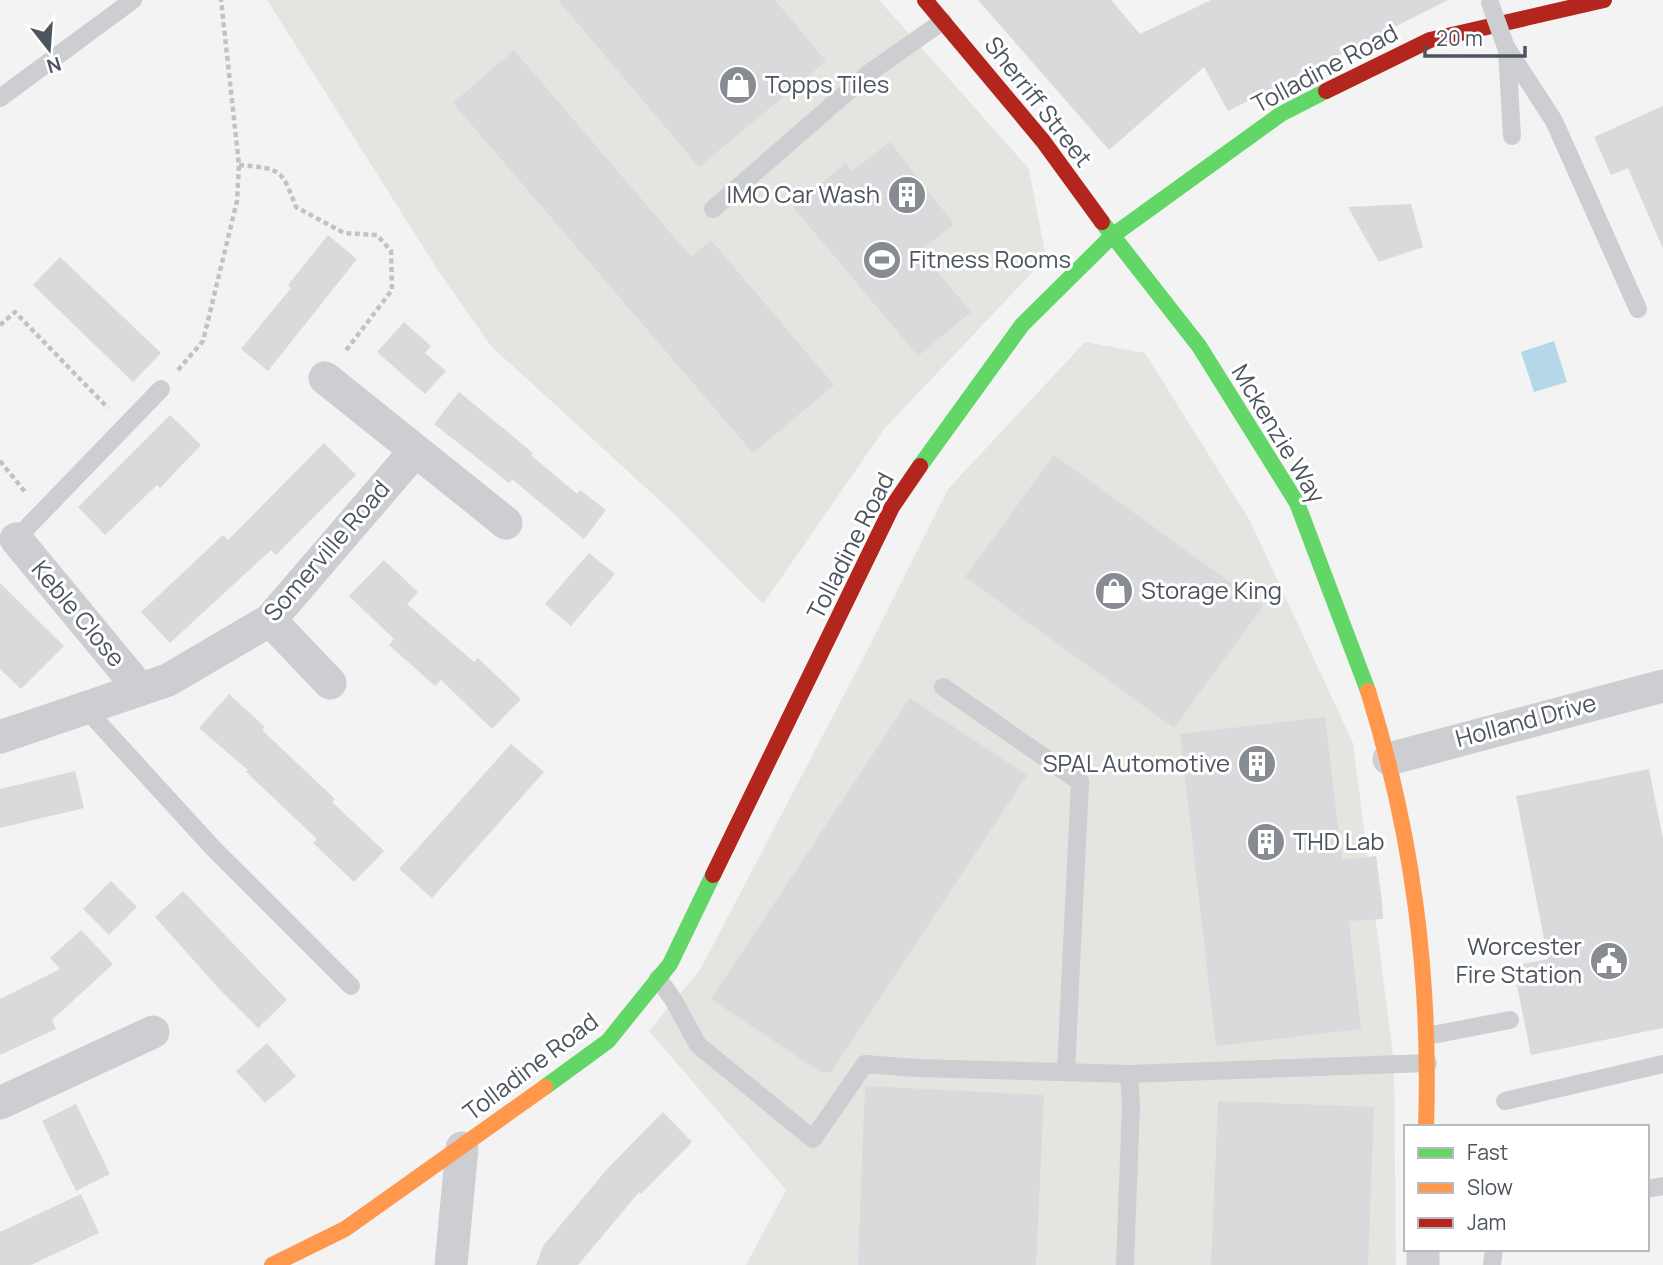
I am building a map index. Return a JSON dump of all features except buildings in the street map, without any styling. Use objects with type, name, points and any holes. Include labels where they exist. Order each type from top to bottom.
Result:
[{"type":"main road","name":"Sherriff Street","points":[[925,0],[1043,141],[1112,236]]},
{"type":"main road","name":"Tolladine Road","points":[[272,1265],[345,1229],[462,1148],[608,1041],[670,964],[892,507],[951,419],[1022,325],[1112,236],[1281,114],[1430,40],[1604,0]]},
{"type":"main road","name":"Mckenzie Way","points":[[1112,236],[1199,346],[1297,503],[1360,665],[1389,759],[1413,881],[1427,1035],[1426,1125]]},
{"type":"street","points":[[325,378],[506,523]]},
{"type":"street","name":"Somerville Road","points":[[0,737],[169,680],[270,620],[415,451]]},
{"type":"street","name":"Keble Close","points":[[16,539],[140,689]]},
{"type":"street","points":[[270,620],[330,683]]},
{"type":"street","name":"Holland Drive","points":[[1389,759],[1663,686]]},
{"type":"street","points":[[0,1103],[153,1032]]},
{"type":"street","points":[[451,1265],[462,1148]]},
{"type":"lane","points":[[0,97],[133,0]]},
{"type":"lane","points":[[1489,2],[1506,47],[1554,121],[1638,309]]},
{"type":"lane","points":[[713,209],[869,72],[943,21]]},
{"type":"lane","points":[[1506,47],[1512,136]]},
{"type":"lane","points":[[16,539],[161,389]]},
{"type":"lane","points":[[943,687],[1080,782],[1066,1070]]},
{"type":"lane","points":[[85,708],[213,848],[351,986]]},
{"type":"lane","points":[[658,978],[674,1000],[698,1045],[813,1139],[865,1064],[1129,1074],[1428,1063]]},
{"type":"lane","points":[[1427,1035],[1510,1020]]},
{"type":"lane","points":[[1505,1101],[1663,1064]]},
{"type":"lane","points":[[1125,1265],[1131,1104],[1129,1074]]},
{"type":"path","points":[[161,389],[203,341],[237,201],[239,165],[222,0]]},
{"type":"path","points":[[239,165],[270,168],[286,179],[296,207],[344,233],[377,235],[391,251],[392,290],[325,378]]},
{"type":"path","points":[[0,325],[15,312],[125,426]]},
{"type":"path","points":[[0,461],[42,513]]},
{"type":"shaded area","points":[[267,0],[879,0],[1029,169],[1046,258],[885,428],[763,604],[670,510],[491,346],[439,272]]},
{"type":"shaded area","points":[[1085,342],[1145,353],[1250,521],[1353,743],[1394,1063],[1396,1265],[746,1265],[786,1190],[649,1031],[700,970],[868,649],[948,489]]},
{"type":"water","points":[[1554,341],[1567,382],[1534,392],[1521,352]]},
{"type":"traffic: fast","points":[[920,466],[1022,325],[1112,236],[1281,114],[1326,91]]},
{"type":"traffic: fast","points":[[1102,222],[1199,346],[1297,503],[1368,691]]},
{"type":"traffic: fast","points":[[545,1087],[608,1041],[670,964],[713,875]]},
{"type":"traffic: slow","points":[[1368,691],[1397,799],[1416,906],[1425,1015],[1426,1125]]},
{"type":"traffic: slow","points":[[272,1265],[345,1229],[545,1087]]},
{"type":"traffic: jam","points":[[925,0],[1043,141],[1102,222]]},
{"type":"traffic: jam","points":[[1326,91],[1430,40],[1604,0]]},
{"type":"traffic: jam","points":[[713,875],[892,507],[920,466]]},
{"type":"place","name":"Topps Tiles","points":[[738,85]]},
{"type":"place","name":"IMO Car Wash","points":[[907,195]]},
{"type":"place","name":"Fitness Rooms","points":[[882,260]]},
{"type":"place","name":"Storage King","points":[[1114,591]]},
{"type":"place","name":"SPAL Automotive","points":[[1257,764]]},
{"type":"place","name":"THD Lab","points":[[1266,842]]},
{"type":"place","name":"Worcester Fire Station","points":[[1609,961]]}]
